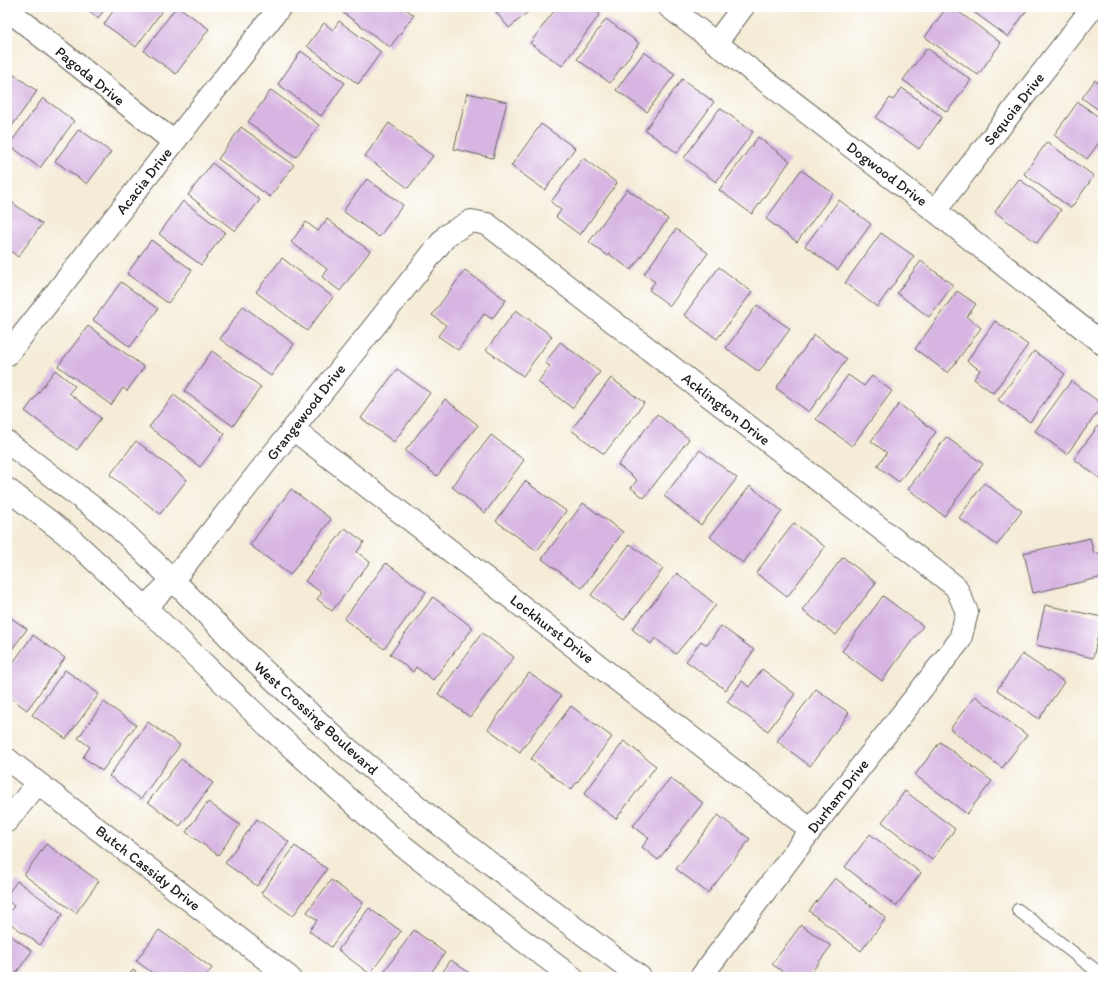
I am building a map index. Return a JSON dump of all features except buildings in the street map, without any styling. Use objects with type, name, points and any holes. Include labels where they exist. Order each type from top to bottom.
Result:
[{"type":"street","name":"Acacia Drive","points":[[7,355],[280,7]]},
{"type":"street","name":"Dogwood Drive","points":[[669,7],[935,211],[1103,344]]},
{"type":"street","points":[[716,42],[743,7]]},
{"type":"street","name":"Sequoia Drive","points":[[935,211],[1094,7]]},
{"type":"street","name":"Pagoda Drive","points":[[7,9],[174,142]]},
{"type":"street","name":"Grangewood Drive","points":[[145,607],[173,580],[447,235],[471,221]]},
{"type":"street","name":"Acklington Drive","points":[[471,221],[487,224],[950,582],[956,587],[967,612]]},
{"type":"street","name":"Lockhurst Drive","points":[[293,429],[811,830]]},
{"type":"street","name":"West Crossing Boulevard","points":[[7,442],[114,524],[173,580],[240,648],[342,744],[452,834],[640,977]]},
{"type":"street","points":[[7,489],[66,534],[145,607],[268,726],[389,835],[513,933],[572,977]]},
{"type":"street","name":"Durham Drive","points":[[701,977],[811,830],[960,640],[967,612]]},
{"type":"street","name":"Butch Cassidy Drive","points":[[7,759],[265,970],[290,977]]},
{"type":"street","points":[[7,821],[38,783]]},
{"type":"lane","points":[[1018,910],[1103,976]]}]
